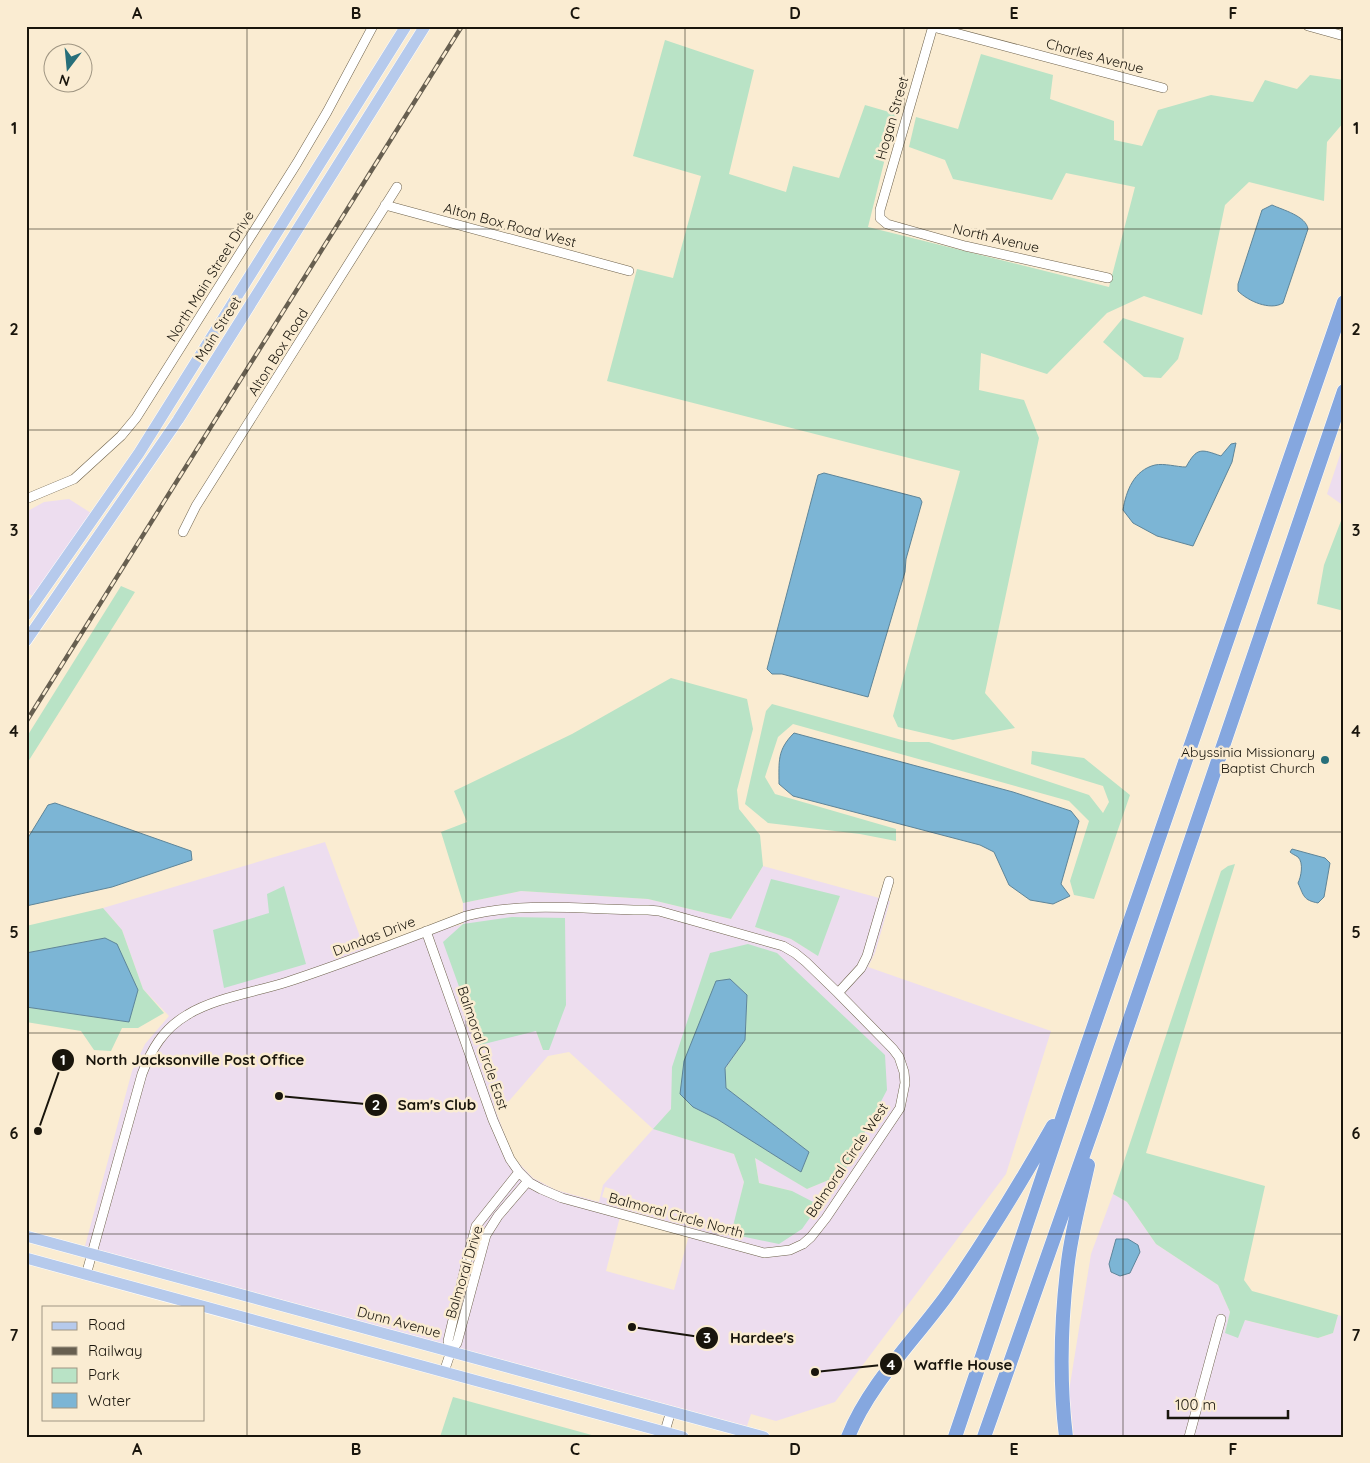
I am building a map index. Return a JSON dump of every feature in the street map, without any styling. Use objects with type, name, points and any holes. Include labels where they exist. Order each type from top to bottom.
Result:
[{"type":"highway","points":[[954,1437],[1344,302]]},
{"type":"highway","points":[[984,1437],[1099,1110],[1344,391]]},
{"type":"highway","points":[[848,1437],[867,1399],[951,1290],[1006,1206],[1070,1095]]},
{"type":"highway","points":[[1066,1437],[1062,1337],[1067,1269],[1099,1110]]},
{"type":"main road","name":"Main Street","points":[[26,615],[144,445],[406,26]]},
{"type":"main road","name":"Main Street","points":[[26,641],[178,420],[424,26]]},
{"type":"main road","name":"Dunn Avenue","points":[[26,1236],[764,1437]]},
{"type":"main road","points":[[26,1258],[200,1306]]},
{"type":"main road","points":[[205,1307],[683,1437]]},
{"type":"street","name":"North Main Street Drive","points":[[26,499],[74,479],[121,436],[136,418],[297,163],[373,26]]},
{"type":"street","points":[[1308,26],[1344,36]]},
{"type":"street","name":"Charles Avenue","points":[[933,27],[1163,88]]},
{"type":"street","name":"Hogan Street","points":[[880,218],[880,210],[933,27]]},
{"type":"street","name":"Alton Box Road","points":[[183,532],[196,506],[397,187]]},
{"type":"street","name":"Alton Box Road West","points":[[385,205],[629,270]]},
{"type":"street","name":"North Avenue","points":[[880,218],[887,224],[965,246],[1108,278]]},
{"type":"street","points":[[838,992],[861,968],[867,956],[889,881]]},
{"type":"street","name":"Dundas Drive","points":[[86,1275],[142,1073],[154,1048],[167,1030],[186,1015],[208,1005],[317,972],[466,916],[499,909],[659,911],[783,946],[806,962],[838,992]]},
{"type":"street","name":"Balmoral Circle East","points":[[426,931],[493,1120],[510,1158],[519,1172],[528,1181]]},
{"type":"street","name":"Balmoral Circle West","points":[[777,1253],[803,1244],[811,1237],[826,1218],[900,1108],[905,1083],[899,1057],[838,992]]},
{"type":"street","name":"Balmoral Drive","points":[[450,1351],[448,1341],[476,1226],[519,1172]]},
{"type":"street","name":"Balmoral Drive","points":[[444,1372],[450,1351],[457,1343],[486,1235],[490,1226],[528,1181]]},
{"type":"street","name":"Balmoral Circle North","points":[[528,1181],[541,1189],[568,1200],[764,1254],[777,1253]]},
{"type":"street","points":[[1189,1437],[1221,1319]]},
{"type":"street","points":[[665,1431],[671,1411]]},
{"type":"shaded area","points":[[1344,443],[1344,506],[1327,494]]},
{"type":"shaded area","points":[[69,499],[91,513],[34,597],[26,592],[26,512],[44,502]]},
{"type":"shaded area","points":[[325,842],[365,950],[463,924],[463,903],[521,891],[648,899],[731,919],[763,866],[890,901],[875,953],[868,967],[1051,1031],[1006,1174],[835,1402],[776,1421],[751,1414],[747,1426],[85,1246],[132,1071],[145,1044],[169,1016],[143,989],[122,930],[103,908]],"holes":[[[840,896],[817,955],[791,939],[755,927]],[[566,1005],[543,1050],[536,1031]],[[569,1052],[653,1129],[603,1185],[599,1202],[556,1190],[533,1178],[513,1157],[494,1106],[509,1101],[548,1056]],[[671,1109],[843,1174],[807,1189],[755,1157],[759,1183],[792,1191],[732,1234],[744,1182],[734,1154],[654,1129]],[[605,1187],[615,1190],[613,1200],[602,1197]],[[622,1209],[691,1228],[674,1290],[606,1271]]]},
{"type":"shaded area","points":[[1113,1194],[1127,1202],[1156,1244],[1218,1285],[1230,1312],[1225,1333],[1245,1320],[1318,1338],[1333,1333],[1338,1315],[1344,1317],[1344,1437],[1074,1437],[1069,1391],[1091,1254]]},
{"type":"green space","points":[[665,40],[754,70],[729,174],[786,192],[793,166],[839,178],[865,105],[896,114],[868,227],[1109,287],[1135,187],[1066,173],[1052,200],[953,179],[945,160],[909,147],[916,117],[958,129],[981,54],[1053,75],[1050,99],[1114,121],[1114,140],[1142,146],[1158,110],[1211,95],[1253,102],[1265,80],[1297,89],[1310,75],[1344,80],[1344,122],[1327,142],[1324,201],[1249,182],[1225,205],[1202,315],[1144,296],[1107,313],[1047,374],[981,353],[979,390],[1024,400],[1039,438],[985,693],[1015,728],[953,740],[898,727],[893,716],[960,471],[607,381],[637,269],[673,278],[701,176],[633,156]]},
{"type":"green space","points":[[1123,318],[1184,338],[1178,359],[1161,378],[1144,377],[1103,342]]},
{"type":"green space","points":[[1344,513],[1344,611],[1317,604],[1324,565]]},
{"type":"green space","points":[[121,586],[135,592],[26,765],[26,738]]},
{"type":"green space","points":[[671,678],[747,699],[753,729],[737,790],[739,809],[760,835],[763,866],[731,919],[648,899],[521,891],[463,903],[441,832],[467,822],[454,791],[572,734]]},
{"type":"green space","points":[[772,704],[909,742],[929,742],[1089,795],[1103,813],[1109,802],[1103,786],[1031,764],[1032,751],[1084,758],[1130,795],[1094,899],[1074,895],[1070,881],[1089,821],[1069,801],[793,724],[778,737],[765,777],[775,794],[896,829],[896,841],[860,834],[768,823],[745,804],[766,711]]},
{"type":"green space","points":[[1235,864],[1146,1153],[1265,1186],[1244,1280],[1252,1291],[1338,1315],[1333,1333],[1318,1338],[1245,1320],[1238,1338],[1225,1333],[1230,1312],[1218,1285],[1156,1244],[1127,1202],[1113,1194],[1221,871]]},
{"type":"green space","points":[[771,879],[840,896],[818,956],[791,939],[755,927]]},
{"type":"green space","points":[[284,886],[306,964],[224,988],[213,930],[269,913],[267,894]]},
{"type":"green space","points":[[103,908],[122,930],[143,989],[164,1013],[138,1028],[122,1028],[111,1051],[94,1050],[81,1031],[26,1022],[26,1007],[129,1022],[105,938],[26,953],[26,926]]},
{"type":"green space","points":[[512,917],[565,918],[566,1005],[549,1050],[543,1050],[536,1031],[480,1045],[443,942],[463,924]]},
{"type":"green space","points":[[748,944],[777,953],[885,1055],[887,1090],[843,1174],[807,1189],[755,1158],[759,1183],[792,1191],[819,1205],[802,1229],[779,1244],[731,1234],[744,1182],[734,1154],[653,1129],[671,1109],[672,1067],[710,953]],"holes":[[[730,979],[747,995],[745,1040],[725,1069],[726,1088],[809,1152],[801,1172],[717,1119],[693,1107]]]},
{"type":"green space","points":[[453,1397],[599,1437],[440,1437]]},
{"type":"water","points":[[1272,205],[1299,217],[1308,229],[1283,303],[1272,306],[1259,304],[1247,298],[1238,291],[1238,284],[1262,210]]},
{"type":"water","points":[[1236,443],[1232,462],[1193,546],[1157,536],[1133,523],[1123,510],[1132,482],[1142,471],[1155,465],[1186,467],[1193,456],[1200,451],[1221,456],[1231,444]]},
{"type":"water","points":[[824,473],[920,498],[922,502],[906,559],[905,572],[868,697],[782,674],[772,674],[767,669],[818,475]]},
{"type":"water","points":[[794,733],[1013,792],[1071,811],[1079,821],[1061,884],[1070,896],[1053,904],[1030,900],[1009,885],[994,852],[980,845],[793,796],[779,784],[779,769],[780,756],[784,745]]},
{"type":"water","points":[[55,803],[191,851],[192,860],[112,887],[26,906],[26,841],[48,805]]},
{"type":"water","points":[[1292,849],[1325,858],[1330,863],[1324,897],[1318,903],[1307,899],[1303,894],[1298,883],[1301,874],[1301,863],[1298,857],[1290,852]]},
{"type":"water","points":[[105,938],[117,944],[138,990],[129,1022],[26,1007],[26,953]]},
{"type":"water","points":[[730,979],[747,995],[745,1040],[725,1068],[726,1088],[809,1152],[801,1172],[717,1119],[693,1107],[680,1094],[684,1061],[716,981]]},
{"type":"water","points":[[1116,1239],[1128,1239],[1138,1245],[1140,1252],[1130,1273],[1120,1276],[1111,1272],[1109,1264]]},
{"type":"railway","points":[[26,722],[462,26]]},
{"type":"place","name":"Abyssinia Missionary Baptist Church","points":[[1325,760]]},
{"type":"place","name":"Sam's Club","points":[[279,1096]]},
{"type":"place","name":"North Jacksonville Post Office","points":[[38,1131]]},
{"type":"place","name":"Hardee's","points":[[632,1327]]},
{"type":"place","name":"Waffle House","points":[[815,1372]]}]
